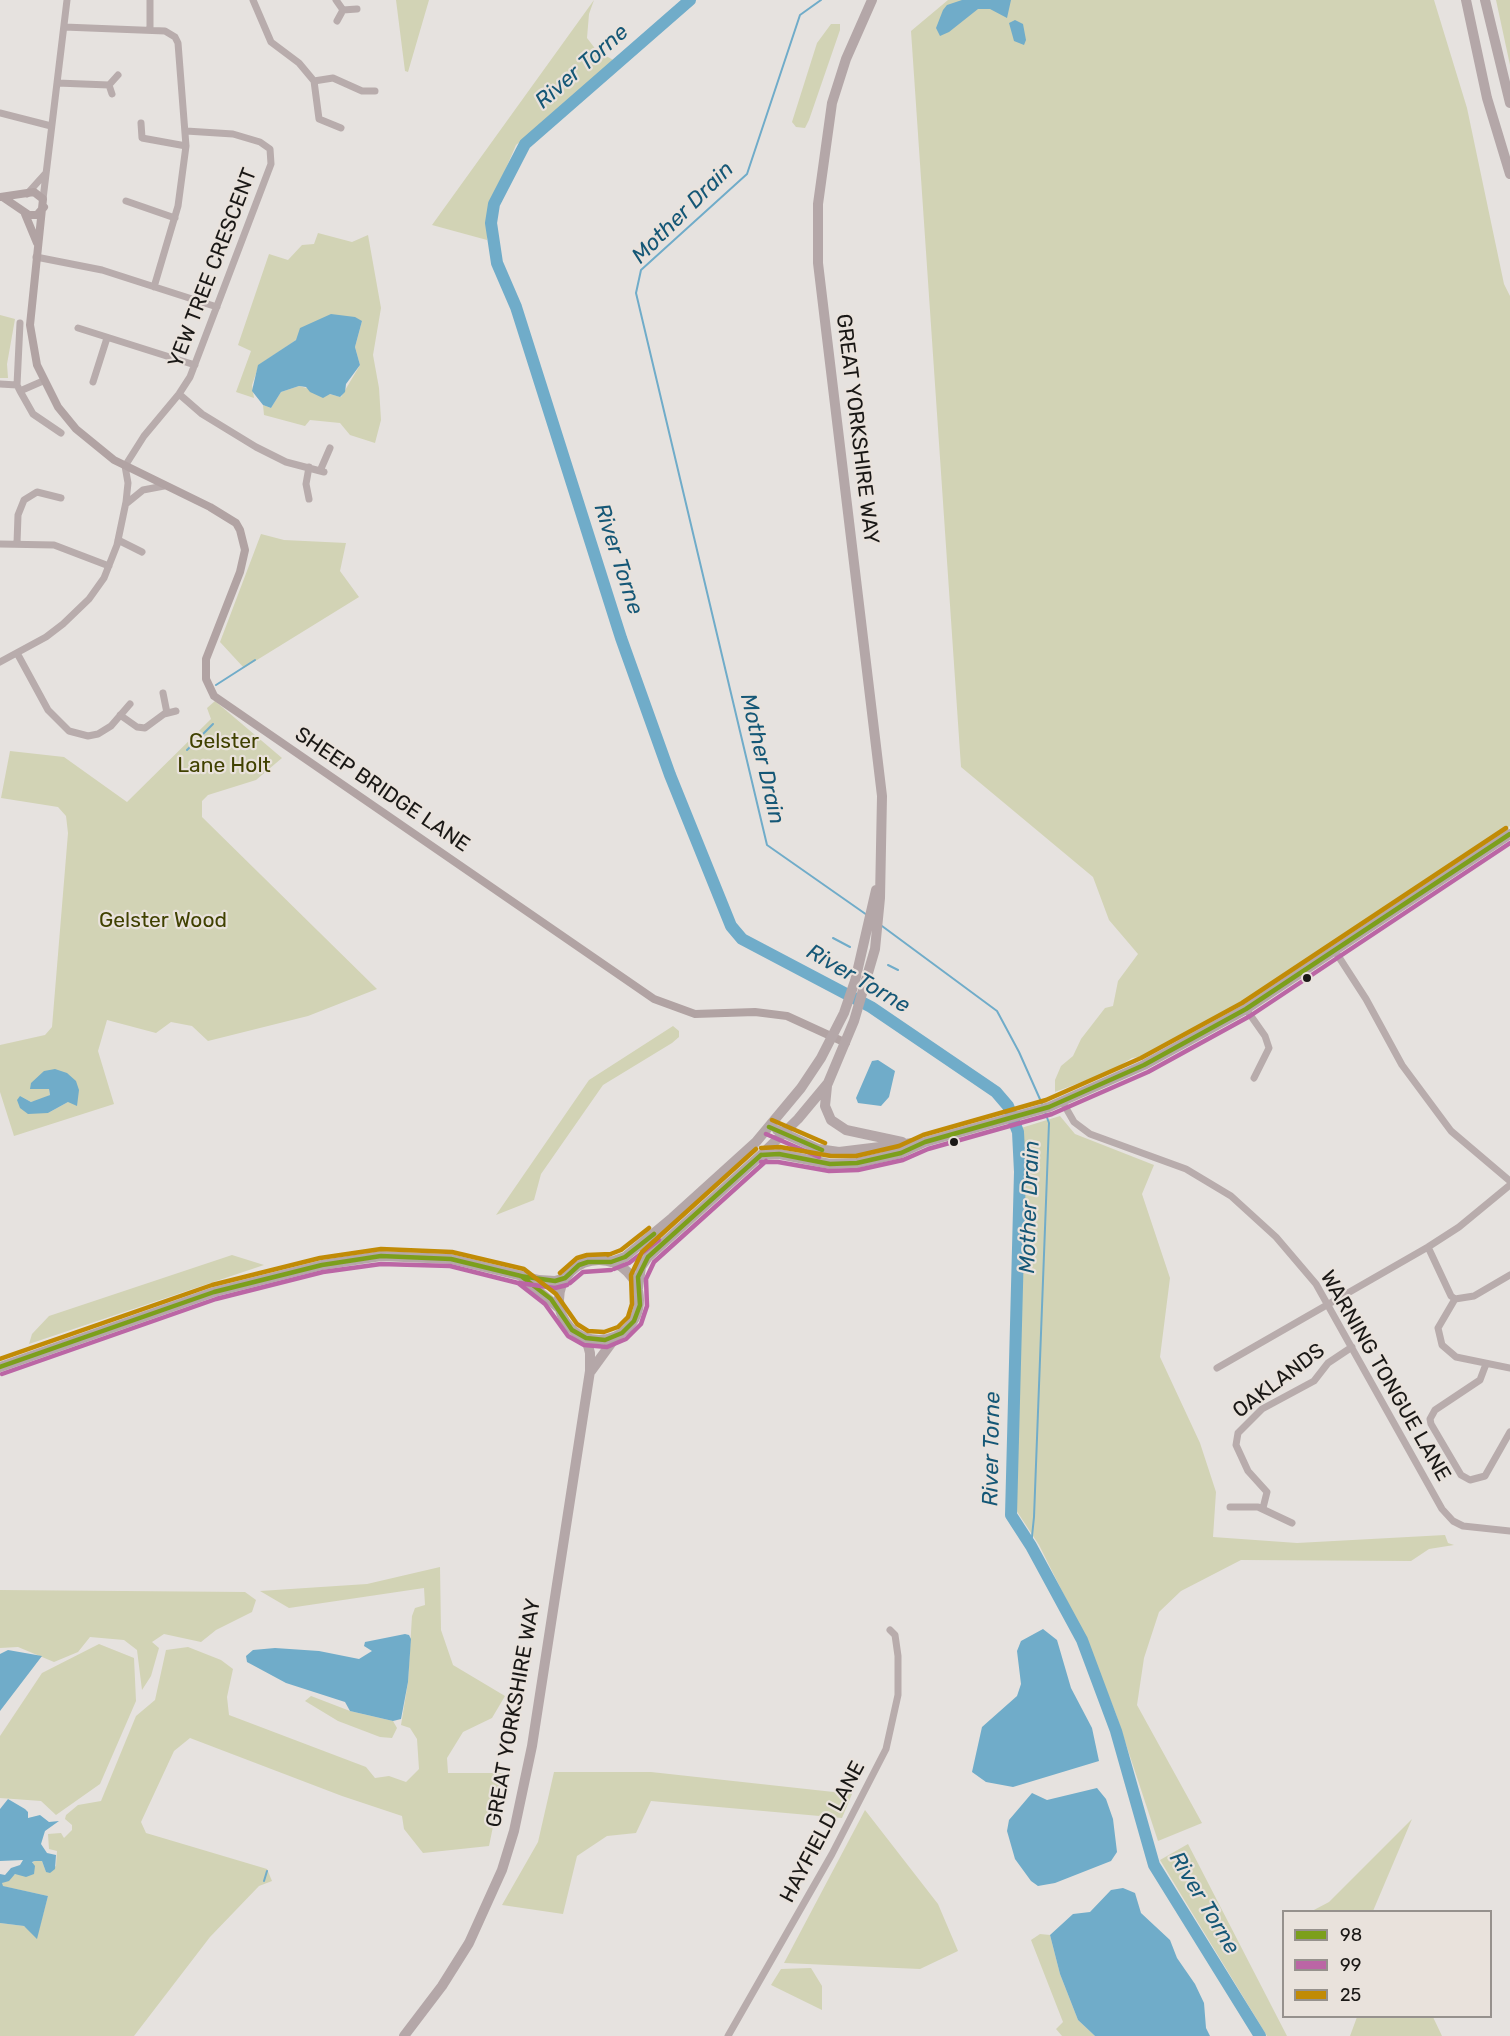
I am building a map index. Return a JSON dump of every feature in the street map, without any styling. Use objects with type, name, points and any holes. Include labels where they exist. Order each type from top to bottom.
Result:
[{"type":"highway","name":"GREAT YORKSHIRE WAY","points":[[638,1288],[641,1267],[648,1257],[761,1155],[828,1083],[846,1043],[867,982],[878,931],[875,910],[881,869],[882,796],[818,263],[818,204],[832,103],[846,59],[872,0]]},
{"type":"highway","points":[[1466,0],[1487,98],[1510,174]]},
{"type":"highway","points":[[1485,0],[1510,103]]},
{"type":"highway","points":[[761,1155],[794,1156],[816,1163],[844,1165],[901,1153],[925,1142],[1049,1107],[1144,1065],[1246,1009],[1510,834]]},
{"type":"highway","name":"GREAT YORKSHIRE WAY","points":[[611,1262],[625,1257],[672,1218],[769,1127],[801,1088],[821,1059],[844,1013],[855,981],[869,922],[875,910]]},
{"type":"highway","points":[[828,1083],[825,1106],[831,1120],[846,1130],[905,1142],[925,1142]]},
{"type":"highway","points":[[769,1127],[780,1136],[794,1156]]},
{"type":"highway","points":[[780,1136],[818,1149],[840,1152],[883,1148],[905,1142]]},
{"type":"highway","points":[[0,1367],[194,1298],[322,1265],[381,1256],[451,1259],[521,1276],[555,1281],[565,1278],[579,1266],[588,1262],[611,1262],[628,1272],[638,1288],[640,1305],[634,1321],[615,1338],[605,1340],[586,1338],[572,1330],[560,1309],[521,1276]]},
{"type":"highway","points":[[560,1309],[559,1298],[565,1278]]},
{"type":"highway","name":"GREAT YORKSHIRE WAY","points":[[404,2036],[442,1986],[469,1944],[502,1870],[514,1831],[532,1746],[590,1371],[590,1353],[586,1338]]},
{"type":"highway","name":"GREAT YORKSHIRE WAY","points":[[590,1371],[615,1338]]},
{"type":"main road","points":[[37,193],[44,203],[37,215],[24,212],[2,197],[37,193]]},
{"type":"main road","points":[[26,194],[20,203],[38,246]]},
{"type":"main road","name":"SHEEP BRIDGE LANE","points":[[44,203],[30,325],[37,364],[43,381],[58,407],[76,429],[103,453],[228,517],[236,523],[244,539],[245,550],[240,572],[206,659],[206,679],[214,696],[654,999],[695,1014],[755,1012],[787,1016],[846,1043]]},
{"type":"street","points":[[44,203],[45,174],[67,0]]},
{"type":"street","points":[[150,0],[150,30]]},
{"type":"street","points":[[253,0],[271,42],[299,63],[314,81],[319,119],[341,128]]},
{"type":"street","points":[[336,0],[343,10]]},
{"type":"street","points":[[343,10],[357,9]]},
{"type":"street","points":[[337,21],[343,10]]},
{"type":"street","points":[[64,27],[165,31],[175,38],[181,56],[186,146],[175,218],[154,286]]},
{"type":"street","points":[[109,85],[118,75]]},
{"type":"street","points":[[314,81],[333,78],[371,92],[366,101]]},
{"type":"street","points":[[57,83],[109,85]]},
{"type":"street","points":[[109,85],[111,94]]},
{"type":"street","points":[[0,113],[51,126]]},
{"type":"street","points":[[141,123],[142,138],[186,146]]},
{"type":"street","name":"YEW TREE CRESCENT","points":[[125,466],[144,436],[179,394],[195,365],[271,164],[272,154],[260,142],[240,136],[186,131]]},
{"type":"street","points":[[26,194],[45,174]]},
{"type":"street","points":[[126,201],[175,218]]},
{"type":"street","points":[[36,257],[102,270],[217,307]]},
{"type":"street","points":[[20,324],[19,388],[33,414],[61,434]]},
{"type":"street","points":[[78,328],[195,365]]},
{"type":"street","points":[[93,382],[106,338]]},
{"type":"street","points":[[0,384],[19,388],[43,381]]},
{"type":"street","points":[[179,394],[202,414],[256,447],[286,462],[322,471],[330,448]]},
{"type":"street","points":[[0,662],[46,637],[76,613],[99,587],[110,566],[126,505],[128,483],[125,466]]},
{"type":"street","points":[[309,467],[306,484],[309,499]]},
{"type":"street","points":[[126,505],[143,490],[164,486]]},
{"type":"street","points":[[17,543],[18,515],[24,500],[37,492],[58,497],[53,504]]},
{"type":"street","points":[[118,540],[142,552]]},
{"type":"street","points":[[0,544],[54,544],[110,566]]},
{"type":"street","points":[[17,653],[48,710],[69,731],[88,736],[98,734],[130,704]]},
{"type":"street","points":[[163,693],[167,713]]},
{"type":"street","points":[[120,715],[136,727],[145,728],[167,713],[176,711]]},
{"type":"street","points":[[1217,1368],[1329,1306],[1428,1247],[1459,1227],[1510,1183],[1451,1131],[1402,1065],[1366,999],[1335,951]]},
{"type":"street","points":[[1246,1009],[1265,1036],[1269,1048],[1254,1078]]},
{"type":"street","name":"WARNING TONGUE LANE","points":[[1062,1101],[1074,1122],[1090,1134],[1186,1169],[1231,1196],[1276,1237],[1305,1268],[1329,1306],[1448,1516],[1472,1529],[1510,1531]]},
{"type":"street","points":[[1428,1247],[1451,1296],[1455,1299]]},
{"type":"street","points":[[1455,1299],[1474,1296],[1510,1275]]},
{"type":"street","points":[[1455,1299],[1438,1328],[1442,1345],[1456,1358],[1510,1368]]},
{"type":"street","name":"OAKLANDS","points":[[1263,1508],[1267,1492],[1248,1471],[1236,1445],[1238,1433],[1262,1409],[1314,1381],[1328,1363],[1352,1347]]},
{"type":"street","points":[[1486,1364],[1480,1380],[1435,1410],[1430,1419],[1431,1424],[1461,1475],[1470,1480],[1485,1476],[1510,1432]]},
{"type":"street","points":[[1230,1507],[1263,1508],[1292,1523]]},
{"type":"street","name":"HAYFIELD LANE","points":[[728,2036],[832,1854],[886,1749],[898,1695],[898,1656],[895,1635],[890,1629]]},
{"type":"green space","points":[[396,0],[429,0],[408,72],[405,71]]},
{"type":"green space","points":[[594,0],[589,14],[587,38],[597,51],[617,62],[516,145],[488,210],[487,240],[432,225]]},
{"type":"green space","points":[[948,0],[1434,0],[1467,108],[1504,284],[1510,296],[1510,826],[1418,884],[1257,996],[1187,1036],[1145,1056],[1132,1058],[1111,1071],[1055,1092],[1055,1080],[1061,1066],[1073,1056],[1081,1039],[1105,1008],[1113,1006],[1118,981],[1138,954],[1109,920],[1093,877],[961,767],[911,31]]},
{"type":"green space","points":[[1496,0],[1510,0],[1510,65]]},
{"type":"green space","points":[[831,24],[840,24],[840,30],[809,120],[805,128],[796,127],[792,122],[817,43]]},
{"type":"green space","points":[[318,233],[352,242],[368,235],[381,308],[373,355],[379,388],[381,420],[375,443],[350,435],[340,423],[310,420],[305,426],[264,415],[263,405],[271,408],[281,392],[299,386],[341,397],[360,365],[355,347],[362,321],[296,340],[259,365],[252,385],[254,398],[236,392],[251,351],[238,345],[269,254],[288,260],[302,245],[314,244]]},
{"type":"green space","points":[[0,315],[15,319],[7,364],[8,378],[0,378]]},
{"type":"green space","points":[[261,534],[284,540],[346,543],[340,571],[359,597],[244,668],[220,642]]},
{"type":"green space","name":"Gelster Wood","points":[[215,701],[282,758],[256,780],[208,795],[202,801],[202,817],[377,989],[308,1016],[208,1041],[192,1026],[171,1022],[156,1033],[107,1020],[98,1051],[114,1104],[14,1136],[0,1092],[0,1045],[45,1035],[52,1027],[68,833],[66,816],[58,807],[1,798],[10,751],[64,757],[127,802],[211,719],[207,708]],"holes":[[[76,1081],[68,1102],[48,1113],[20,1096],[31,1102],[41,1100],[50,1095],[49,1089],[30,1089]]]},
{"type":"green space","points":[[673,1026],[679,1031],[679,1037],[672,1043],[603,1085],[541,1174],[534,1200],[496,1215],[589,1080]]},
{"type":"green space","points":[[1060,1116],[1075,1134],[1154,1165],[1142,1194],[1170,1278],[1160,1357],[1200,1443],[1216,1492],[1213,1537],[1297,1543],[1445,1535],[1448,1543],[1454,1545],[1429,1549],[1411,1561],[1241,1560],[1181,1591],[1159,1612],[1144,1658],[1137,1705],[1202,1823],[1158,1841],[1116,1714],[1086,1639],[1039,1545],[1016,1510],[1024,1159],[1021,1128]]},
{"type":"green space","points":[[232,1255],[264,1265],[29,1344],[32,1334],[49,1316]]},
{"type":"green space","points":[[440,1567],[441,1630],[453,1665],[505,1696],[492,1718],[463,1732],[447,1758],[448,1773],[504,1773],[489,1846],[423,1853],[404,1829],[402,1816],[342,1796],[190,1738],[174,1751],[141,1822],[146,1833],[267,1869],[272,1881],[259,1886],[210,1937],[134,2036],[0,2036],[0,1923],[24,1926],[37,1936],[48,1896],[2,1886],[2,1883],[35,1861],[42,1861],[46,1872],[56,1866],[57,1851],[49,1849],[48,1834],[61,1833],[64,1838],[72,1830],[72,1825],[65,1819],[66,1815],[78,1805],[101,1801],[136,1716],[155,1700],[166,1650],[188,1647],[221,1660],[233,1669],[227,1697],[229,1715],[366,1767],[375,1778],[389,1776],[406,1782],[419,1769],[417,1739],[410,1728],[401,1725],[408,1682],[412,1616],[415,1608],[425,1605],[424,1588],[289,1608],[260,1591],[367,1584]]},
{"type":"green space","points":[[0,1590],[245,1592],[256,1600],[252,1612],[216,1630],[201,1642],[164,1634],[152,1642],[159,1648],[151,1676],[142,1690],[137,1650],[124,1640],[90,1637],[78,1652],[54,1662],[18,1647],[0,1648]]},
{"type":"green space","points":[[99,1644],[134,1658],[136,1701],[100,1784],[56,1815],[41,1801],[0,1798],[0,1736],[42,1673]]},
{"type":"green space","points":[[311,1696],[350,1711],[393,1721],[397,1728],[392,1738],[380,1737],[338,1721],[305,1701]]},
{"type":"green space","points":[[554,1772],[651,1772],[852,1794],[842,1818],[651,1801],[636,1833],[607,1836],[577,1856],[563,1914],[502,1905],[538,1842]]},
{"type":"green space","points":[[865,1810],[938,1904],[958,1951],[920,1969],[784,1963]]},
{"type":"green space","points":[[1412,1819],[1373,1910],[1314,1910],[1329,1902]]},
{"type":"green space","points":[[1188,1844],[1287,2036],[1267,2036],[1160,1860]]},
{"type":"green space","points":[[1040,1934],[1050,1935],[1060,1974],[1078,2020],[1095,2036],[1062,2036],[1056,2029],[1063,2022],[1031,1940]]},
{"type":"green space","points":[[811,1968],[822,1986],[822,2010],[771,1985],[781,1969]]},
{"type":"green space","points":[[1357,2018],[1433,2018],[1442,2036],[1350,2036]]},
{"type":"water","points":[[962,0],[1011,0],[1007,18],[990,9],[978,9],[949,32],[940,36],[936,28],[943,10],[947,5]]},
{"type":"water","points":[[1015,20],[1023,24],[1026,40],[1024,45],[1014,41],[1009,23]]},
{"type":"water","points":[[331,314],[355,317],[362,321],[355,347],[360,365],[346,384],[345,392],[340,397],[330,394],[323,398],[310,392],[306,387],[299,386],[281,392],[271,408],[263,405],[252,391],[258,365],[296,340],[300,328]]},
{"type":"water","points":[[878,1060],[895,1071],[889,1097],[881,1106],[858,1103],[856,1098],[872,1061]]},
{"type":"water","points":[[55,1069],[67,1073],[76,1081],[79,1090],[77,1106],[68,1102],[48,1113],[28,1114],[20,1108],[17,1100],[20,1096],[31,1102],[50,1095],[49,1089],[30,1089],[31,1083],[44,1071]]},
{"type":"water","points":[[1043,1629],[1057,1640],[1071,1688],[1092,1728],[1099,1761],[1013,1787],[986,1782],[972,1772],[982,1727],[1017,1696],[1021,1684],[1017,1651],[1021,1641]]},
{"type":"water","points":[[405,1634],[411,1639],[408,1682],[401,1719],[393,1721],[350,1711],[345,1702],[286,1683],[247,1662],[246,1656],[253,1650],[275,1648],[319,1651],[359,1659],[372,1651],[364,1646],[365,1642]]},
{"type":"water","points":[[8,1650],[42,1656],[0,1711],[0,1654]]},
{"type":"water","points":[[1097,1788],[1106,1799],[1113,1819],[1117,1852],[1111,1861],[1055,1883],[1038,1886],[1031,1881],[1015,1859],[1007,1831],[1009,1820],[1032,1793],[1047,1800]]},
{"type":"water","points":[[8,1799],[25,1809],[28,1812],[28,1818],[40,1815],[49,1822],[59,1821],[45,1831],[41,1844],[47,1853],[56,1855],[55,1869],[50,1873],[46,1872],[42,1861],[35,1861],[32,1862],[35,1866],[34,1874],[26,1877],[15,1874],[9,1881],[2,1883],[3,1886],[48,1896],[37,1939],[24,1926],[0,1923],[0,1874],[5,1875],[11,1868],[20,1865],[23,1860],[0,1861],[0,1809]]},
{"type":"water","points":[[1123,1888],[1135,1893],[1141,1913],[1170,1940],[1177,1958],[1195,1984],[1204,2003],[1206,2028],[1210,2036],[1095,2036],[1078,2020],[1060,1974],[1050,1935],[1073,1914],[1090,1912],[1111,1890]]},
{"type":"waterway","name":"River Torne","points":[[690,0],[525,144],[494,204],[491,223],[497,263],[516,307],[621,638],[670,775],[731,926],[742,939],[871,1007],[996,1092],[1008,1106],[1018,1132],[1020,1172],[1011,1515],[1031,1546],[1082,1640],[1116,1731],[1154,1865],[1260,2036]]},
{"type":"waterway","name":"Mother Drain","points":[[821,0],[800,15],[747,174],[641,270],[636,293],[767,845],[867,915]]},
{"type":"waterway","points":[[216,685],[255,660]]},
{"type":"waterway","points":[[187,750],[213,724]]},
{"type":"waterway","name":"Mother Drain","points":[[882,926],[997,1011],[1019,1052],[1043,1106]]},
{"type":"waterway","points":[[833,938],[850,947]]},
{"type":"waterway","points":[[888,965],[898,970]]},
{"type":"waterway","name":"Mother Drain","points":[[1031,1546],[1049,1123],[1045,1112]]},
{"type":"waterway","points":[[264,1881],[267,1871]]},
{"type":"transit line","name":"25","points":[[761,1148],[780,1147],[831,1156],[856,1156],[899,1146],[923,1135],[1046,1100],[1141,1058],[1242,1003],[1506,828]]},
{"type":"transit line","name":"98","points":[[761,1155],[779,1154],[830,1164],[857,1163],[901,1153],[925,1142],[1049,1107],[1144,1065],[1246,1009],[1510,834]]},
{"type":"transit line","name":"99","points":[[761,1162],[778,1162],[829,1171],[858,1170],[903,1160],[928,1149],[1052,1114],[1148,1072],[1250,1016],[1510,843]]},
{"type":"transit line","name":"25","points":[[772,1120],[825,1143]]},
{"type":"transit line","name":"98","points":[[769,1127],[822,1150]]},
{"type":"transit line","name":"99","points":[[766,1134],[819,1157]]},
{"type":"transit line","name":"25","points":[[0,1359],[212,1285],[320,1258],[381,1249],[452,1252],[524,1269],[556,1294],[577,1324],[588,1331],[604,1332],[618,1327],[628,1317],[632,1304],[631,1275],[642,1252],[756,1149]]},
{"type":"transit line","name":"98","points":[[0,1367],[214,1292],[322,1265],[381,1256],[451,1259],[521,1276],[551,1299],[572,1330],[586,1338],[605,1340],[622,1333],[634,1321],[640,1305],[638,1277],[648,1257],[761,1155]]},
{"type":"transit line","name":"99","points":[[2,1374],[216,1299],[323,1272],[381,1264],[450,1266],[518,1283],[545,1304],[568,1336],[584,1345],[607,1347],[626,1339],[641,1324],[647,1306],[646,1279],[654,1262],[766,1161]]},
{"type":"transit line","name":"25","points":[[608,1255],[621,1250],[649,1228]]},
{"type":"transit line","name":"98","points":[[611,1262],[625,1257],[654,1234]]},
{"type":"transit line","name":"99","points":[[614,1269],[629,1263],[659,1240]]},
{"type":"transit line","name":"25","points":[[560,1273],[577,1258],[587,1255],[611,1254]]},
{"type":"transit line","name":"98","points":[[565,1278],[579,1265],[588,1262],[611,1262]]},
{"type":"transit line","name":"99","points":[[570,1283],[583,1272],[611,1270]]},
{"type":"transit line","name":"98","points":[[520,1276],[555,1281],[565,1278]]},
{"type":"transit line","name":"99","points":[[519,1283],[555,1288],[567,1285]]},
{"type":"park label","name":"Gelster Lane Holt","points":[[224,754]]}]
